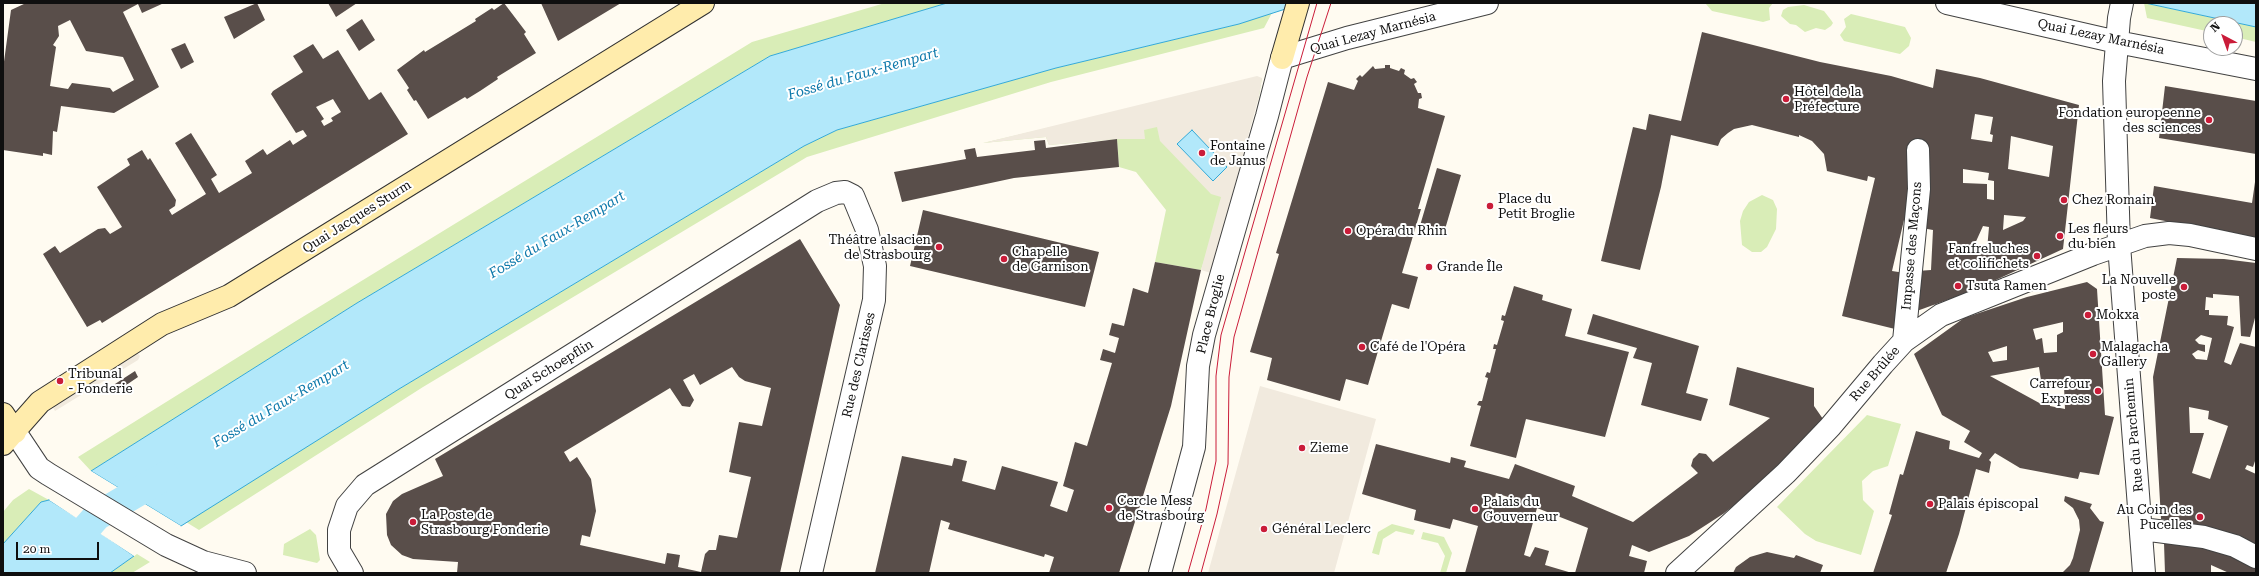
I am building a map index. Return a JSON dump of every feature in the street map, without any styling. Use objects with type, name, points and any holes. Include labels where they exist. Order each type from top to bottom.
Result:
[{"type":"street","name":"Quai Jacques Sturm","points":[[7,430],[40,402],[162,324],[229,296],[703,3]]},
{"type":"street","points":[[1282,58],[1298,3]]},
{"type":"street","name":"Quai Lezay Marnésia","points":[[1282,58],[1347,38],[1487,3]]},
{"type":"street","name":"Quai Lezay Marnésia","points":[[1947,3],[2117,42],[2256,69]]},
{"type":"street","name":"Rue du Parchemin","points":[[2120,10],[2114,81],[2119,245],[2142,528],[2144,573]]},
{"type":"street","name":"Place Broglie","points":[[1160,573],[1194,447],[1198,366],[1204,335],[1267,116],[1282,58]]},
{"type":"street","name":"Impasse des Maçons","points":[[1904,341],[1919,189],[1918,150]]},
{"type":"street","name":"Rue des Clarisses","points":[[810,573],[874,300],[875,282],[875,266],[867,230],[853,196],[845,192],[836,193],[817,201]]},
{"type":"street","name":"Quai Schoepflin","points":[[352,573],[340,551],[339,530],[346,506],[365,485],[817,201]]},
{"type":"street","name":"Rue Brûlée","points":[[1677,573],[1786,473],[1830,427],[1904,341],[1941,315],[2145,236],[2169,233],[2256,249]]},
{"type":"street","points":[[7,430],[39,468],[166,545],[203,562],[245,573]]},
{"type":"street","points":[[2142,528],[2204,537],[2235,546],[2256,557]]},
{"type":"green space","points":[[885,3],[947,3],[770,56],[357,303],[91,471],[78,457],[296,321],[752,42]]},
{"type":"green space","points":[[1705,3],[1773,3],[1769,8],[1770,20],[1763,22],[1712,11]]},
{"type":"green space","points":[[2144,3],[2205,16],[2203,16],[2203,30],[2147,18]]},
{"type":"green space","points":[[1804,5],[1824,11],[1833,23],[1831,26],[1825,30],[1816,28],[1805,32],[1796,25],[1790,24],[1781,16],[1783,10],[1788,7]]},
{"type":"green space","points":[[1273,11],[1264,28],[1051,82],[807,157],[423,387],[199,530],[186,522],[399,389],[804,146],[837,130],[1056,68],[1239,24]]},
{"type":"green space","points":[[1851,14],[1905,27],[1911,38],[1909,46],[1900,54],[1844,41],[1840,35],[1846,27],[1844,19]]},
{"type":"green space","points":[[2243,24],[2256,27],[2256,42],[2243,39]]},
{"type":"green space","points":[[1262,78],[1259,96],[1201,270],[1155,262],[1166,210],[1136,172],[1119,167],[1117,139],[1049,145],[1046,137],[983,143]]},
{"type":"green space","points":[[1762,195],[1773,200],[1777,209],[1776,229],[1767,247],[1761,252],[1752,252],[1742,245],[1740,221],[1743,211],[1749,202]]},
{"type":"green space","points":[[1867,415],[1901,424],[1888,466],[1873,471],[1862,481],[1863,500],[1874,511],[1861,555],[1816,541],[1805,534],[1777,507]]},
{"type":"green space","points":[[29,489],[49,500],[41,502],[3,544],[3,512],[13,500]]},
{"type":"green space","points":[[1392,524],[1415,530],[1413,535],[1396,531],[1383,539],[1379,555],[1372,553],[1378,532]]},
{"type":"green space","points":[[310,529],[316,535],[320,560],[317,563],[283,555],[284,544]]},
{"type":"green space","points":[[1423,532],[1444,537],[1452,553],[1446,573],[1440,573],[1445,556],[1438,543],[1421,539]]},
{"type":"green space","points":[[137,554],[150,562],[132,573],[110,573]]},
{"type":"shaded area","points":[[1257,76],[1262,78],[1259,96],[1211,273],[1201,270],[1221,197],[1211,194],[1160,141],[1157,127],[1144,130],[1145,139],[1117,139],[1049,145],[1046,137],[983,143]]},
{"type":"shaded area","points":[[135,350],[140,356],[138,360],[55,411],[49,401]]},
{"type":"shaded area","points":[[1260,386],[1376,419],[1334,573],[1208,573]]},
{"type":"water","points":[[947,3],[1304,3],[1239,24],[1056,68],[837,130],[804,146],[399,389],[181,526],[91,471],[357,303],[770,56]]},
{"type":"water","points":[[2145,3],[2256,3],[2256,27],[2243,24],[2243,16],[2205,16]]},
{"type":"water","points":[[1192,130],[1227,167],[1213,181],[1177,144]]},
{"type":"water","points":[[49,500],[134,556],[110,573],[3,573],[3,544],[41,502]]},
{"type":"pier","points":[[91,471],[181,526],[179,527],[90,472]]},
{"type":"pier","points":[[51,499],[91,524],[135,555],[134,556],[49,500]]},
{"type":"building","points":[[26,3],[164,3],[142,13],[138,4],[123,12],[159,87],[114,113],[61,106],[57,132],[53,131],[52,155],[43,153],[43,156],[3,150],[3,69],[11,10]],"holes":[[[70,20],[86,51],[123,57],[134,80],[113,92],[110,88],[72,83],[68,89],[50,86],[56,47],[53,45],[59,36],[58,26]]]},
{"type":"building","points":[[257,3],[265,20],[234,39],[224,17]]},
{"type":"building","points":[[328,3],[357,3],[336,17]]},
{"type":"building","points":[[504,3],[526,32],[524,34],[536,53],[497,77],[498,79],[467,99],[465,97],[428,119],[416,100],[414,101],[407,90],[409,88],[397,70],[424,50],[425,52],[476,21],[475,19],[492,8],[494,10]]},
{"type":"building","points":[[541,3],[621,3],[558,41]]},
{"type":"building","points":[[362,19],[375,40],[359,51],[346,30]]},
{"type":"building","points":[[1702,32],[1820,62],[1891,76],[1933,88],[1936,69],[1980,78],[2079,105],[2063,249],[1972,291],[1914,312],[1917,271],[1931,270],[1933,230],[1922,228],[1910,148],[1907,183],[1912,186],[1909,221],[1904,220],[1892,271],[1905,273],[1895,329],[1842,316],[1875,178],[1868,176],[1867,181],[1827,171],[1824,154],[1812,141],[1799,135],[1799,137],[1752,125],[1734,129],[1721,139],[1718,146],[1671,135],[1661,187],[1640,270],[1601,261],[1633,127],[1646,130],[1649,114],[1681,121]],"holes":[[[1975,114],[1993,117],[1990,134],[1993,135],[1992,142],[1971,139]],[[2011,136],[2053,146],[2049,177],[2008,169]],[[1963,169],[1989,173],[1988,180],[1994,181],[1994,200],[1987,199],[1987,184],[1963,183]],[[2004,215],[2026,217],[2023,221],[2003,230]],[[1983,226],[1989,227],[1987,250],[1984,251],[1981,245],[1973,248]]]},
{"type":"building","points":[[185,43],[194,62],[181,69],[171,49]]},
{"type":"building","points":[[313,44],[323,59],[338,50],[369,100],[381,92],[408,134],[102,323],[100,320],[87,327],[43,254],[55,246],[60,253],[98,229],[105,228],[110,234],[122,227],[97,187],[130,165],[127,159],[142,150],[148,160],[150,158],[176,200],[175,206],[169,210],[172,215],[206,194],[175,143],[191,133],[217,175],[211,179],[219,193],[252,173],[245,161],[263,149],[267,155],[290,140],[293,145],[307,136],[303,130],[296,133],[271,94],[273,91],[303,72],[293,56]],"holes":[[[333,99],[341,112],[331,118],[333,121],[324,126],[321,121],[324,119],[316,107]]]},
{"type":"building","name":"Opéra du Rhin","points":[[1385,65],[1390,65],[1390,68],[1399,71],[1401,68],[1405,70],[1404,74],[1411,79],[1414,78],[1417,82],[1414,84],[1418,93],[1421,93],[1422,98],[1419,99],[1418,108],[1445,116],[1418,209],[1421,209],[1402,273],[1418,277],[1409,309],[1392,304],[1368,385],[1346,379],[1340,401],[1267,380],[1272,358],[1250,352],[1279,254],[1276,253],[1328,82],[1354,90],[1358,81],[1356,79],[1360,75],[1362,77],[1373,66],[1375,69],[1385,68]]},
{"type":"building","name":"Fondation europeenne des sciences","points":[[2165,86],[2256,101],[2256,154],[2159,138]]},
{"type":"building","points":[[1117,139],[1119,167],[1014,178],[902,202],[894,172],[966,159],[964,150],[975,148],[977,157],[1035,150],[1034,141],[1045,140],[1046,148]]},
{"type":"building","points":[[1437,168],[1461,175],[1443,236],[1419,229]]},
{"type":"building","points":[[2255,182],[2256,239],[2150,218],[2154,186],[2252,203]]},
{"type":"building","name":"Chapelle de Garnison","points":[[923,210],[1099,252],[1085,307],[910,266]]},
{"type":"building","points":[[800,239],[840,305],[780,573],[457,573],[458,562],[413,559],[402,555],[391,545],[387,535],[386,514],[393,501],[402,494],[443,476],[435,459]],"holes":[[[732,367],[739,377],[745,381],[771,388],[762,426],[739,422],[729,472],[751,477],[737,538],[719,535],[716,550],[709,550],[705,554],[701,572],[678,567],[680,555],[667,553],[665,564],[580,545],[582,535],[590,537],[596,511],[591,479],[577,457],[570,462],[564,452],[670,388],[682,406],[690,407],[694,400],[683,380],[694,374],[700,385]]]},
{"type":"building","points":[[2177,258],[2224,259],[2256,263],[2256,314],[2250,337],[2241,336],[2239,296],[2213,294],[2213,298],[2206,297],[2205,310],[2209,310],[2209,315],[2228,316],[2227,325],[2234,327],[2224,362],[2231,365],[2240,343],[2256,347],[2256,458],[2253,467],[2247,465],[2245,469],[2256,474],[2256,547],[2194,527],[2161,519],[2153,377]],"holes":[[[2201,335],[2212,338],[2207,360],[2196,359],[2192,354],[2198,350],[2205,352],[2205,345],[2199,344],[2195,340]],[[2189,407],[2209,411],[2208,419],[2228,426],[2210,479],[2192,473],[2204,433],[2190,433]]]},
{"type":"building","points":[[1155,262],[1201,270],[1171,406],[1119,573],[1049,573],[1054,557],[1045,554],[1044,557],[948,529],[950,523],[941,520],[929,573],[875,573],[902,456],[952,466],[954,458],[967,461],[962,481],[995,490],[1002,466],[1058,482],[1050,506],[1067,512],[1074,490],[1063,486],[1075,442],[1087,446],[1112,363],[1100,360],[1103,349],[1115,353],[1119,338],[1109,335],[1112,323],[1124,326],[1133,288],[1148,293]]},
{"type":"building","points":[[2087,282],[2097,289],[2105,415],[2114,417],[2099,475],[2080,472],[2078,479],[2020,468],[1995,453],[1989,460],[1991,462],[1989,473],[1976,469],[1959,534],[1946,573],[1873,573],[1892,515],[1889,514],[1900,474],[1903,475],[1916,431],[1950,441],[1949,449],[1979,458],[1982,453],[1964,442],[1970,431],[1942,415],[1914,354],[1964,318],[2027,297]],"holes":[[[2063,322],[2063,332],[2057,335],[2057,352],[2044,353],[2042,338],[2036,340],[2033,329]],[[2007,346],[2007,360],[1993,362],[1988,352]],[[2039,367],[2042,387],[2064,386],[2065,409],[2050,406],[2049,399],[2044,399],[2046,405],[2043,405],[1990,376]]]},
{"type":"building","points":[[1514,286],[1543,295],[1542,300],[1572,309],[1565,336],[1629,352],[1605,437],[1526,419],[1516,458],[1470,446],[1481,406],[1477,405],[1479,401],[1482,401],[1488,378],[1485,377],[1487,372],[1490,373],[1496,349],[1493,349],[1494,344],[1497,345],[1504,321],[1501,320],[1502,315],[1505,316]]},
{"type":"building","points":[[1593,314],[1699,346],[1686,393],[1708,399],[1701,421],[1641,405],[1652,363],[1633,358],[1637,348],[1587,334]]},
{"type":"building","points":[[1737,367],[1814,388],[1814,406],[1823,419],[1763,483],[1723,514],[1689,536],[1649,552],[1632,545],[1629,556],[1647,561],[1644,573],[1575,573],[1588,528],[1537,508],[1524,555],[1530,557],[1535,547],[1549,551],[1545,565],[1572,573],[1465,573],[1478,526],[1453,519],[1450,529],[1414,520],[1416,510],[1362,494],[1376,444],[1450,463],[1451,457],[1466,461],[1464,467],[1509,479],[1515,464],[1575,486],[1572,496],[1633,522],[1698,473],[1691,466],[1693,459],[1699,453],[1706,454],[1713,462],[1770,418],[1729,405]],"holes":[[[1496,493],[1514,499],[1511,507],[1494,503]]]},
{"type":"building","points":[[135,371],[138,377],[119,390],[115,384]]},
{"type":"building","points":[[2065,496],[2092,504],[2090,508],[2100,521],[2104,522],[2089,573],[2062,573],[2070,565],[2073,558],[2080,530],[2079,520],[2073,508],[2064,501]]},
{"type":"building","points":[[2164,543],[2204,547],[2232,555],[2256,566],[2256,573],[2229,573],[2211,565],[2211,573],[2165,573]]},
{"type":"building","points":[[1767,552],[1794,558],[1796,555],[1823,565],[1820,573],[1733,573],[1736,567],[1750,557]]},
{"type":"waterway","name":"Fossé du Faux-Rempart","points":[[47,573],[97,516],[165,476]]},
{"type":"tram line","points":[[1188,573],[1206,509],[1216,461],[1216,376],[1221,335],[1317,3]]},
{"type":"tram line","points":[[1201,573],[1217,514],[1228,464],[1229,377],[1234,337],[1307,77],[1331,3]]},
{"type":"place","name":"Hôtel de la Préfecture","points":[[1786,99]]},
{"type":"place","name":"Fondation europeenne des sciences","points":[[2209,120]]},
{"type":"place","name":"Fontaine de Janus","points":[[1202,153]]},
{"type":"place","name":"Chez Romain","points":[[2064,200]]},
{"type":"place","name":"Place du Petit Broglie","points":[[1490,206]]},
{"type":"place","name":"Opéra du Rhin","points":[[1348,231]]},
{"type":"place","name":"Les fleurs du bien","points":[[2060,236]]},
{"type":"place","name":"Théâtre alsacien de Strasbourg","points":[[939,247]]},
{"type":"place","name":"Fanfreluches et colifichets","points":[[2037,256]]},
{"type":"place","name":"Chapelle de Garnison","points":[[1004,259]]},
{"type":"place","name":"Grande Île","points":[[1429,267]]},
{"type":"place","name":"Tsuta Ramen","points":[[1958,286]]},
{"type":"place","name":"La Nouvelle poste","points":[[2184,287]]},
{"type":"place","name":"Mokxa","points":[[2088,315]]},
{"type":"place","name":"Café de l'Opéra","points":[[1362,347]]},
{"type":"place","name":"Malagacha Gallery","points":[[2093,354]]},
{"type":"place","name":"Tribunal - Fonderie","points":[[60,381]]},
{"type":"place","name":"Carrefour Express","points":[[2098,391]]},
{"type":"place","name":"Zieme","points":[[1302,448]]},
{"type":"place","name":"Palais épiscopal","points":[[1930,504]]},
{"type":"place","name":"Cercle Mess de Strasbourg","points":[[1109,508]]},
{"type":"place","name":"Palais du Gouverneur","points":[[1475,509]]},
{"type":"place","name":"Au Coin des Pucelles","points":[[2200,517]]},
{"type":"place","name":"La Poste de Strasbourg Fonderie","points":[[413,522]]},
{"type":"place","name":"Général Leclerc","points":[[1264,529]]}]
